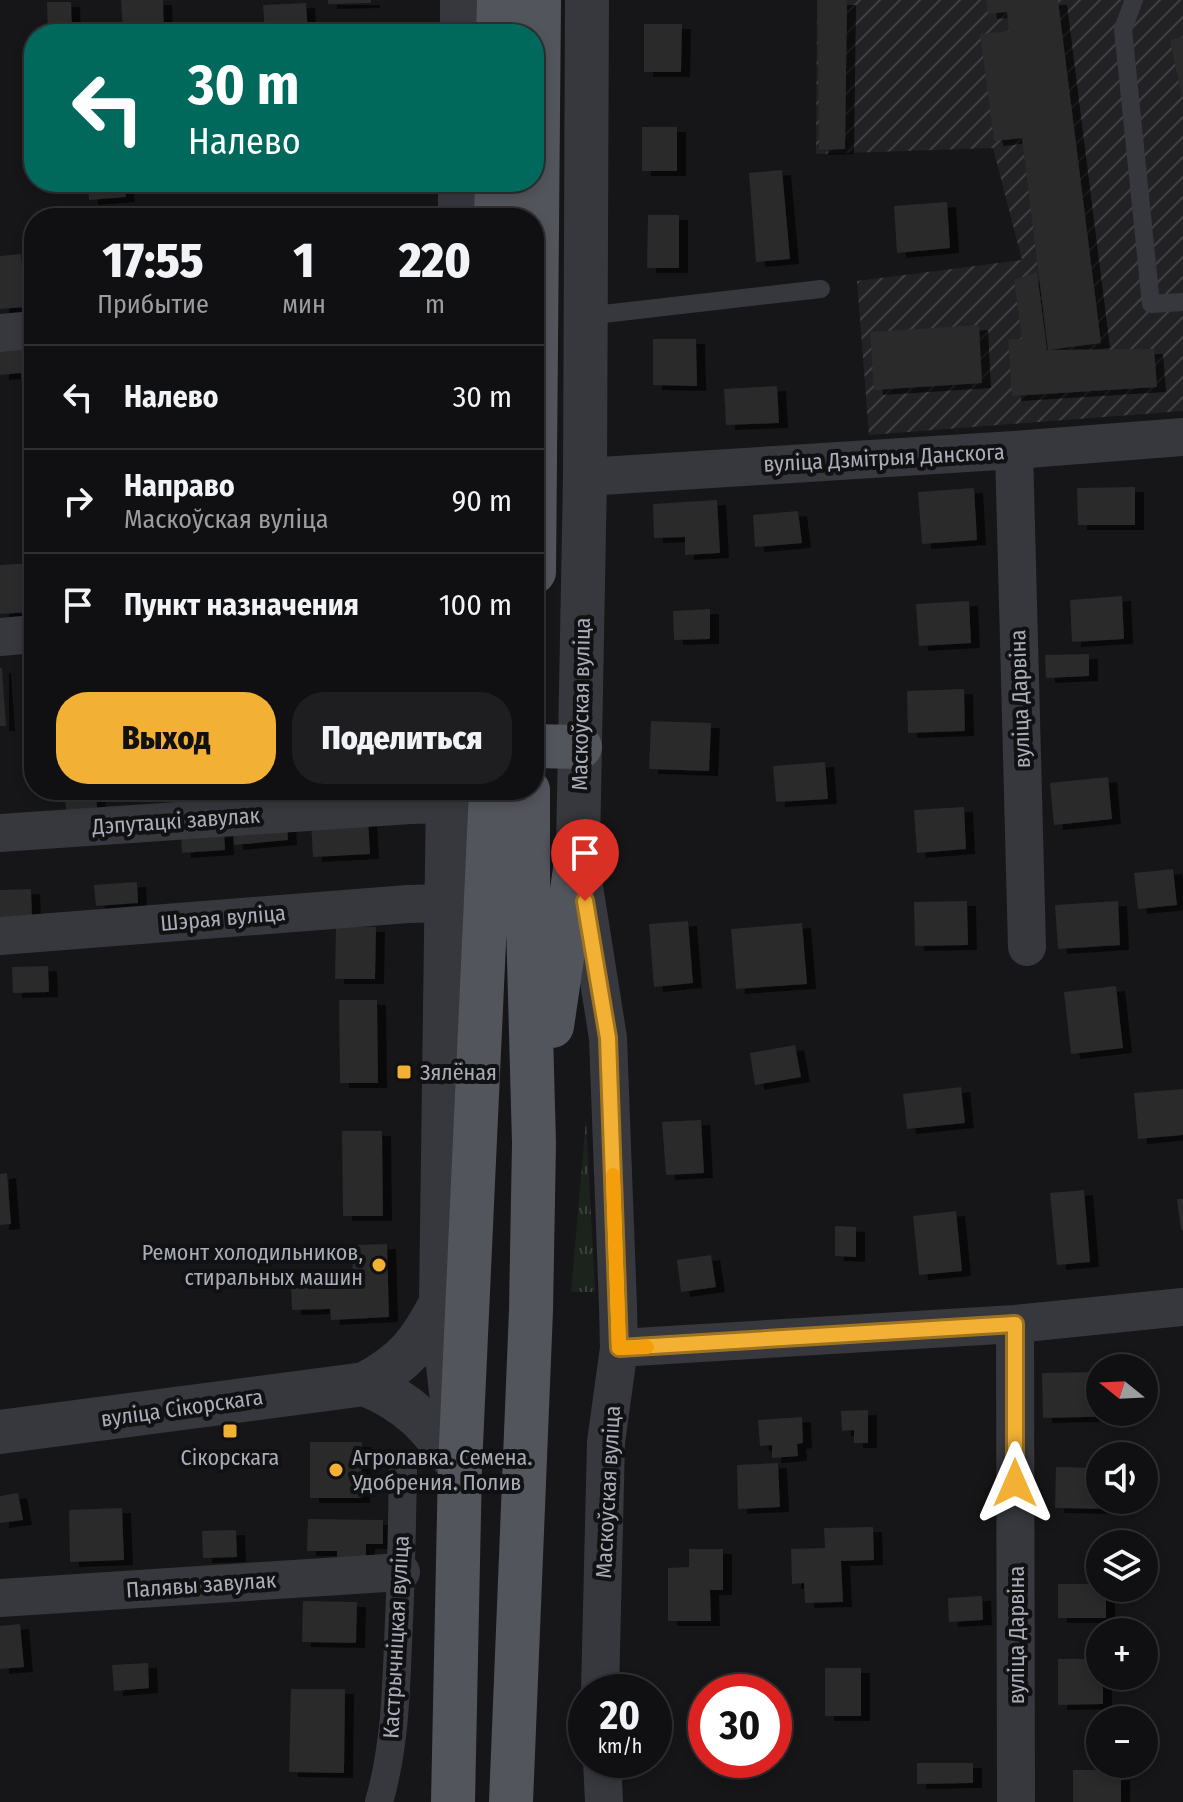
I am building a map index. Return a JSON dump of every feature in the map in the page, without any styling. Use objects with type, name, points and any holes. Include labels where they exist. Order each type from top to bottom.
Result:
[{"type":"main road","points":[[498,24],[499,0]]},
{"type":"main road","points":[[539,0],[539,24]]},
{"type":"main road","points":[[544,746],[580,747]]},
{"type":"main road","points":[[453,1802],[460,1466],[491,800]]},
{"type":"main road","points":[[511,1802],[531,1310],[534,1143],[528,800]]},
{"type":"main road","points":[[534,1143],[578,849]]},
{"type":"street","points":[[462,0],[462,24]]},
{"type":"street","name":"Маскоўская вуліца","points":[[587,0],[585,477],[578,849],[608,1038],[619,1348],[606,1442],[600,1674]]},
{"type":"street","points":[[0,333],[24,331]]},
{"type":"street","name":"вуліца Дзмітрыя Данскога","points":[[585,477],[1183,437]]},
{"type":"street","name":"вуліца Дарвіна","points":[[1014,450],[1027,947]]},
{"type":"street","points":[[0,637],[24,635]]},
{"type":"street","name":"Дэпутацкі завулак","points":[[0,833],[410,805],[434,800]]},
{"type":"street","points":[[448,800],[441,1303],[460,1466]]},
{"type":"street","name":"Шэрая вуліца","points":[[0,936],[446,903]]},
{"type":"street","name":"вуліца Сікорскага","points":[[0,1432],[365,1384],[400,1362],[416,1345],[441,1303]]},
{"type":"street","points":[[619,1348],[1015,1324],[1183,1307]]},
{"type":"street","name":"вуліца Дарвіна","points":[[1015,1324],[1016,1802]]},
{"type":"street","points":[[365,1384],[394,1398],[422,1419],[460,1466]]},
{"type":"street","name":"Кастрычніцкая вуліца","points":[[379,1802],[395,1713],[403,1471]]},
{"type":"street","name":"Палявы завулак","points":[[0,1598],[401,1572]]},
{"type":"street","points":[[603,1778],[604,1802]]},
{"type":"lane","points":[[1134,0],[1123,29],[1151,304],[1183,302]]},
{"type":"lane","points":[[586,316],[821,289]]},
{"type":"shaded area","points":[[817,0],[1183,0],[1183,411],[869,435],[857,281],[1022,260],[993,148],[816,154]]},
{"type":"green space","points":[[586,1120],[595,1292],[571,1292]]},
{"type":"building","points":[[121,0],[163,0],[164,24],[122,24]]},
{"type":"building","points":[[328,0],[371,0],[371,3],[328,4]]},
{"type":"building","points":[[817,0],[847,0],[845,149],[819,150]]},
{"type":"building","points":[[986,0],[1058,0],[1101,343],[1048,350],[1022,138],[994,141],[980,34],[1009,31],[1007,12],[988,14]]},
{"type":"building","points":[[47,2],[71,2],[72,24],[48,24]]},
{"type":"building","points":[[306,3],[307,24],[264,24],[263,5]]},
{"type":"building","points":[[644,24],[682,24],[681,72],[644,72]]},
{"type":"building","points":[[1183,37],[1183,97],[1182,98],[1170,40]]},
{"type":"building","points":[[642,127],[677,127],[677,171],[642,171]]},
{"type":"building","points":[[782,170],[790,259],[756,262],[749,173]]},
{"type":"building","points":[[89,192],[125,192],[126,197],[89,200]]},
{"type":"building","points":[[947,202],[950,248],[897,253],[894,206]]},
{"type":"building","points":[[648,215],[679,215],[679,268],[647,268]]},
{"type":"building","points":[[21,254],[24,307],[0,309],[0,256]]},
{"type":"building","points":[[1037,272],[1047,350],[1154,349],[1157,387],[1012,396],[1008,339],[1022,339],[1014,280]]},
{"type":"building","points":[[979,325],[982,383],[874,390],[870,332]]},
{"type":"building","points":[[653,339],[696,339],[697,386],[653,385]]},
{"type":"building","points":[[24,350],[24,398],[21,373],[0,375],[0,352]]},
{"type":"building","points":[[777,386],[779,423],[726,425],[724,389]]},
{"type":"building","points":[[1135,487],[1135,525],[1078,525],[1077,488]]},
{"type":"building","points":[[974,488],[977,540],[922,544],[918,492]]},
{"type":"building","points":[[717,500],[720,553],[685,555],[685,537],[654,538],[653,504]]},
{"type":"building","points":[[798,511],[802,543],[755,547],[753,515]]},
{"type":"building","points":[[24,564],[24,613],[0,614],[0,565]]},
{"type":"building","points":[[1122,596],[1124,639],[1072,642],[1070,600]]},
{"type":"building","points":[[969,601],[971,643],[919,646],[916,604]]},
{"type":"building","points":[[710,609],[710,639],[674,640],[673,611]]},
{"type":"building","points":[[1089,654],[1089,676],[1046,678],[1045,655]]},
{"type":"building","points":[[2,668],[6,726],[0,726]]},
{"type":"building","points":[[964,689],[965,731],[908,733],[907,691]]},
{"type":"building","points":[[651,721],[711,723],[709,771],[649,769]]},
{"type":"building","points":[[825,762],[828,799],[776,802],[773,766]]},
{"type":"building","points":[[1108,777],[1112,819],[1054,825],[1050,783]]},
{"type":"building","points":[[66,800],[97,800],[97,808],[66,810]]},
{"type":"building","points":[[964,807],[966,849],[917,853],[914,810]]},
{"type":"building","points":[[368,819],[370,854],[313,857],[311,821]]},
{"type":"building","points":[[287,824],[288,840],[234,845],[233,829]]},
{"type":"building","points":[[224,832],[225,850],[182,853],[181,835]]},
{"type":"building","points":[[1173,869],[1177,905],[1138,909],[1134,873]]},
{"type":"building","points":[[137,882],[138,903],[96,906],[94,885]]},
{"type":"building","points":[[31,889],[32,919],[0,920],[0,890]]},
{"type":"building","points":[[967,901],[968,945],[915,946],[914,902]]},
{"type":"building","points":[[1118,901],[1120,945],[1058,949],[1055,905]]},
{"type":"building","points":[[688,921],[693,983],[654,987],[649,924]]},
{"type":"building","points":[[802,923],[807,984],[736,989],[731,929]]},
{"type":"building","points":[[336,926],[376,927],[375,979],[335,979]]},
{"type":"building","points":[[48,966],[49,992],[13,993],[12,967]]},
{"type":"building","points":[[1116,986],[1123,1048],[1071,1054],[1064,992]]},
{"type":"building","points":[[339,1000],[377,1000],[378,1083],[340,1083]]},
{"type":"building","points":[[795,1045],[801,1077],[755,1085],[750,1053]]},
{"type":"building","points":[[961,1087],[965,1123],[907,1129],[903,1094]]},
{"type":"building","points":[[1183,1089],[1183,1135],[1138,1139],[1134,1093]]},
{"type":"building","points":[[701,1120],[704,1173],[666,1175],[662,1122]]},
{"type":"building","points":[[342,1131],[382,1131],[383,1216],[343,1216]]},
{"type":"building","points":[[7,1173],[11,1224],[0,1225],[0,1174]]},
{"type":"building","points":[[1084,1190],[1090,1262],[1057,1265],[1050,1193]]},
{"type":"building","points":[[1177,1199],[1183,1199],[1183,1230],[1181,1230]]},
{"type":"building","points":[[956,1211],[962,1271],[919,1275],[913,1216]]},
{"type":"building","points":[[835,1226],[856,1227],[856,1257],[835,1256]]},
{"type":"building","points":[[387,1244],[389,1317],[331,1320],[330,1309],[292,1310],[291,1281],[353,1278],[352,1245]]},
{"type":"building","points":[[711,1255],[716,1287],[681,1292],[677,1260]]},
{"type":"building","points":[[1086,1372],[1086,1417],[1043,1418],[1042,1373]]},
{"type":"building","points":[[868,1410],[868,1443],[854,1443],[854,1430],[842,1431],[841,1411]]},
{"type":"building","points":[[802,1417],[803,1443],[797,1444],[798,1456],[772,1458],[772,1445],[760,1446],[758,1420]]},
{"type":"building","name":"Агролавка. Семена. Удобрения. Полив","points":[[310,1442],[362,1442],[361,1498],[310,1498]]},
{"type":"building","points":[[778,1463],[780,1507],[738,1509],[737,1465]]},
{"type":"building","points":[[1056,1467],[1086,1468],[1086,1509],[1055,1508]]},
{"type":"building","points":[[18,1493],[23,1520],[0,1523],[0,1496]]},
{"type":"building","points":[[122,1508],[124,1560],[70,1562],[69,1510]]},
{"type":"building","points":[[308,1519],[383,1520],[383,1544],[366,1544],[366,1562],[337,1561],[337,1551],[307,1551]]},
{"type":"building","points":[[873,1527],[874,1560],[841,1561],[843,1602],[805,1603],[804,1583],[792,1584],[791,1549],[825,1548],[824,1528]]},
{"type":"building","points":[[236,1530],[237,1557],[203,1558],[202,1531]]},
{"type":"building","points":[[689,1549],[723,1549],[723,1590],[710,1590],[711,1621],[668,1621],[668,1568],[689,1567]]},
{"type":"building","points":[[1058,1584],[1086,1584],[1086,1602],[1106,1602],[1106,1618],[1058,1618]]},
{"type":"building","points":[[982,1596],[983,1620],[949,1622],[948,1598]]},
{"type":"building","points":[[303,1601],[357,1602],[356,1643],[302,1642]]},
{"type":"building","points":[[20,1624],[24,1667],[0,1669],[0,1626]]},
{"type":"building","points":[[1058,1659],[1086,1659],[1086,1690],[1103,1690],[1103,1704],[1058,1705]]},
{"type":"building","points":[[148,1663],[149,1688],[114,1691],[112,1665]]},
{"type":"building","points":[[825,1668],[861,1668],[861,1716],[825,1716]]},
{"type":"building","points":[[291,1689],[345,1689],[344,1773],[289,1772]]},
{"type":"building","points":[[917,1763],[973,1763],[973,1783],[917,1784]]},
{"type":"building","points":[[1073,1770],[1086,1770],[1086,1778],[1121,1778],[1121,1802],[1073,1802]]},
{"type":"slow traffic","points":[[613,1175],[619,1348],[647,1347]]},
{"type":"place","name":"Зялёная","points":[[404,1072]]},
{"type":"place","name":"Ремонт холодильников, стиральных машин","points":[[379,1265]]},
{"type":"place","name":"Сікорскага","points":[[230,1431]]},
{"type":"place","name":"Агролавка. Семена. Удобрения. Полив","points":[[336,1470]]},
{"type":"route","points":[[585,901],[608,1038],[619,1348],[1015,1324],[1015,1483]]}]
